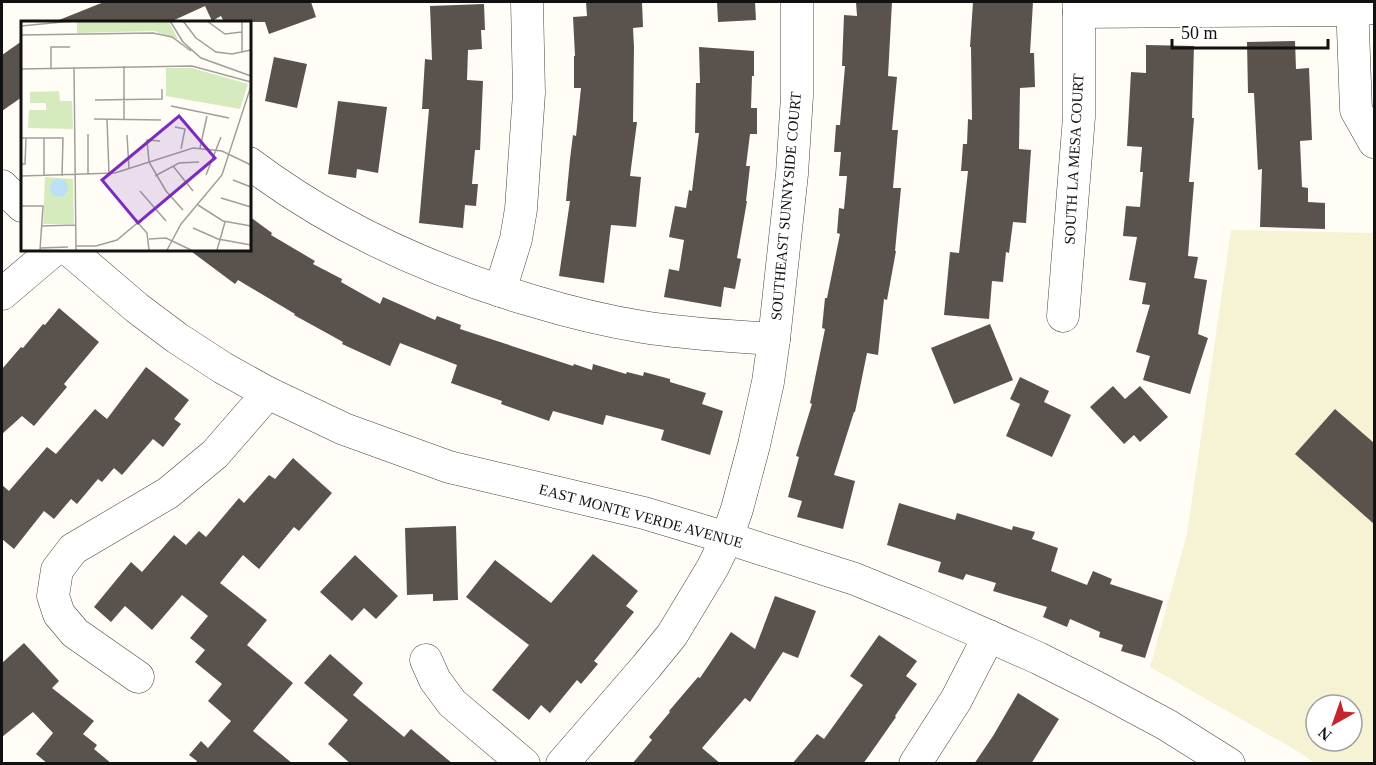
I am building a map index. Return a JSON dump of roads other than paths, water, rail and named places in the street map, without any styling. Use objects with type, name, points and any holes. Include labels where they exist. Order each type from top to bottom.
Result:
[{"type":"street","points":[[500,291],[516,239],[521,209],[529,93],[527,2]]},
{"type":"street","name":"SOUTHEAST SUNNYSIDE COURT","points":[[561,764],[672,634],[712,567],[727,538],[737,509],[768,382],[774,339],[792,174],[797,96],[797,2]]},
{"type":"street","points":[[1079,7],[1360,6],[1356,110],[1374,142]]},
{"type":"street","name":"SOUTH LA MESA COURT","points":[[1063,316],[1079,117],[1079,7]]},
{"type":"street","points":[[250,164],[308,204],[367,237],[413,259],[500,291],[568,311],[645,328],[774,339]]},
{"type":"street","points":[[2,186],[21,205]]},
{"type":"street","points":[[2,294],[54,250]]},
{"type":"street","name":"EAST MONTE VERDE AVENUE","points":[[69,250],[137,308],[223,368],[268,393],[344,429],[449,467],[633,511],[855,579],[1038,658],[1167,725],[1229,764]]},
{"type":"street","points":[[138,676],[75,633],[60,614],[53,596],[57,570],[73,549],[168,493],[215,454],[268,393]]},
{"type":"street","points":[[915,764],[956,700],[989,636]]},
{"type":"street","points":[[426,660],[435,680],[452,703],[524,764]]}]
